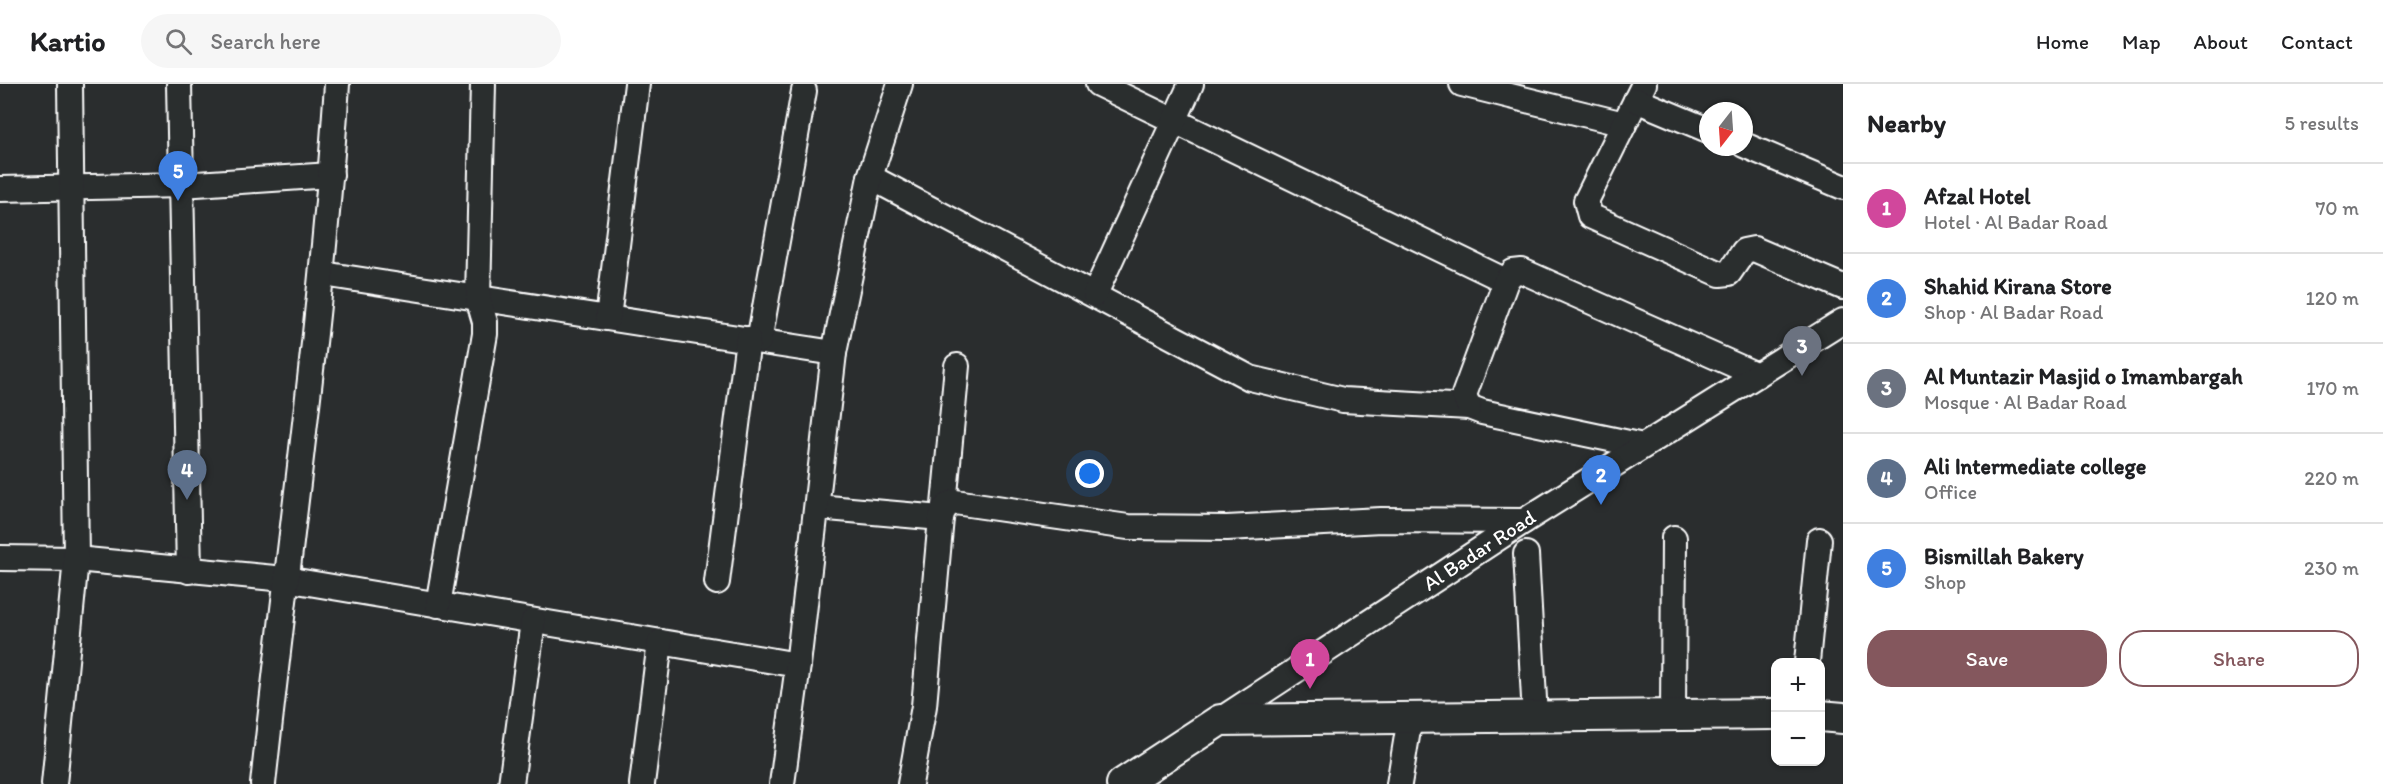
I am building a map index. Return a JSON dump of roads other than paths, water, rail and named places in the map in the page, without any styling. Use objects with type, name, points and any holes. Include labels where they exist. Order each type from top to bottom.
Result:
[{"type":"street","points":[[54,784],[76,559],[70,84]]},
{"type":"street","points":[[178,84],[189,571]]},
{"type":"street","points":[[263,784],[285,579],[323,274],[338,84]]},
{"type":"street","points":[[438,605],[485,334],[485,322],[478,298],[483,84]]},
{"type":"street","points":[[608,318],[637,84]]},
{"type":"street","points":[[782,784],[834,352],[870,177],[900,84]]},
{"type":"street","points":[[1098,84],[1506,280]]},
{"type":"street","points":[[1095,294],[1191,84]]},
{"type":"street","points":[[1462,84],[1522,91],[1624,124]]},
{"type":"street","points":[[717,582],[753,340],[804,91]]},
{"type":"street","points":[[1699,125],[1640,92],[1586,201],[1590,216],[1720,274],[1729,273],[1744,251],[1754,249],[1843,287]]},
{"type":"street","points":[[1753,149],[1843,187]]},
{"type":"street","points":[[0,189],[182,185],[331,175]]},
{"type":"street","points":[[870,177],[1250,378],[1343,400],[1469,407],[1482,412],[1643,446]]},
{"type":"street","points":[[1469,407],[1464,394],[1506,280],[1513,272],[1522,271],[1756,375]]},
{"type":"street","points":[[323,274],[834,352]]},
{"type":"street","name":"Al Badar Road","points":[[1122,784],[1524,522],[1843,321]]},
{"type":"street","points":[[910,784],[924,706],[957,366]]},
{"type":"street","points":[[942,512],[948,504],[955,502],[1128,527],[1227,528],[1381,520],[1524,522]]},
{"type":"street","points":[[817,507],[942,512]]},
{"type":"street","points":[[1672,715],[1674,538]]},
{"type":"street","points":[[1807,658],[1819,540]]},
{"type":"street","points":[[1526,554],[1535,717]]},
{"type":"street","points":[[0,558],[76,559],[285,579],[798,665]]},
{"type":"street","points":[[511,784],[533,621]]},
{"type":"street","points":[[642,784],[660,642]]},
{"type":"street","points":[[1220,720],[1771,714]]},
{"type":"street","points":[[1825,716],[1843,718]]},
{"type":"street","points":[[1399,784],[1410,718]]},
{"type":"place","name":"Bismillah Bakery","points":[[178,201]]},
{"type":"place","name":"Al Muntazir Masjid o Imambargah","points":[[1802,376]]},
{"type":"place","name":"Ali Intermediate college","points":[[187,500]]},
{"type":"place","name":"Shahid Kirana Store","points":[[1601,505]]},
{"type":"place","name":"Afzal Hotel","points":[[1310,689]]}]
